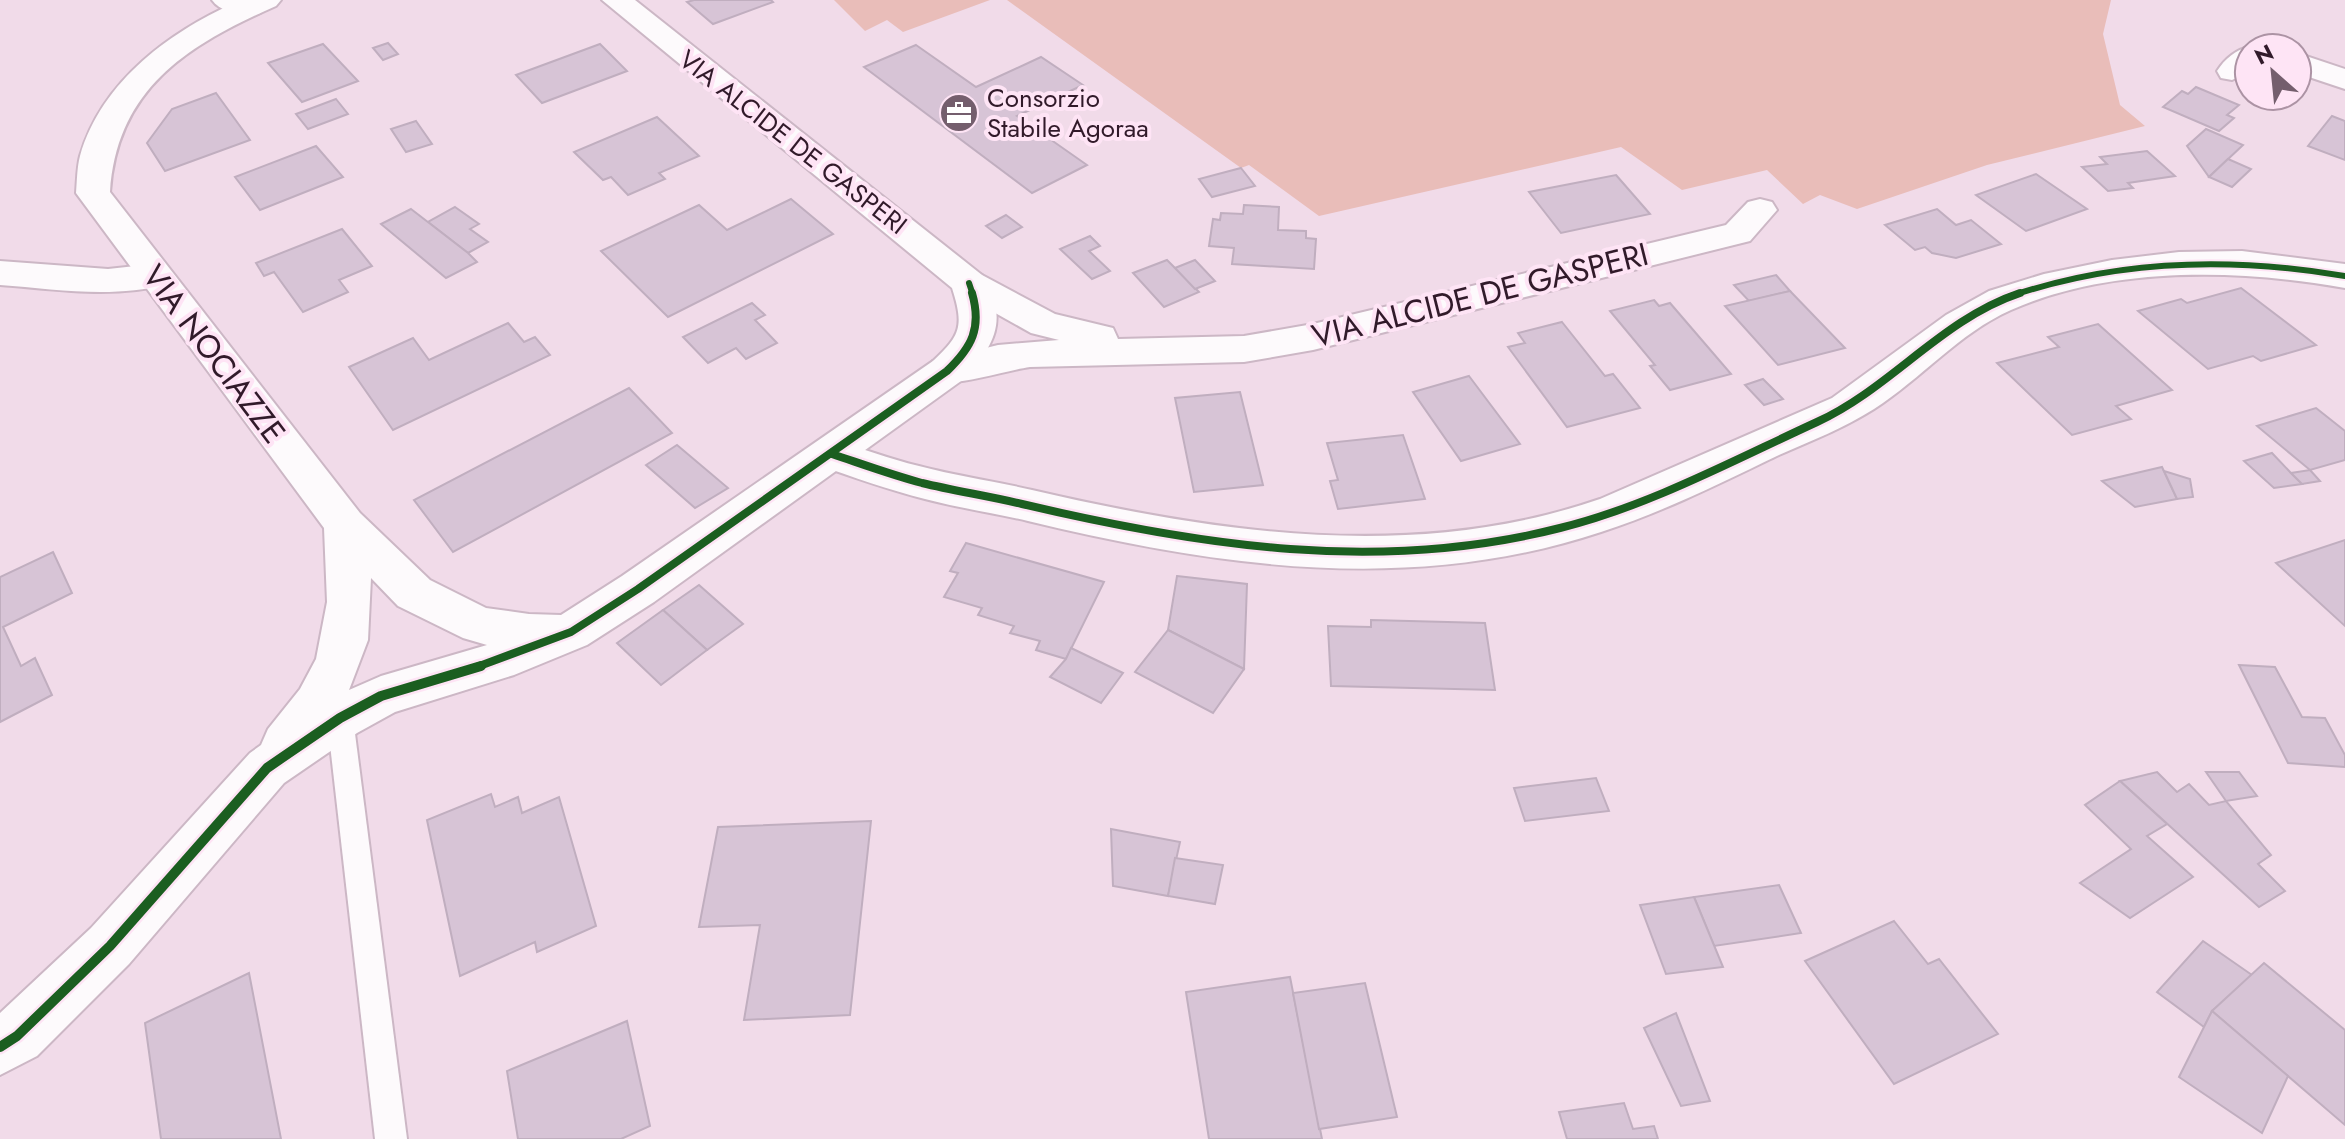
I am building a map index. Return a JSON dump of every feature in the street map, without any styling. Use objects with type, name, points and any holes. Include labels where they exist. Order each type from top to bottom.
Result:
[{"type":"street","name":"VIA ALCIDE DE GASPERI","points":[[617,0],[969,283],[1044,324],[1080,334],[1189,349],[1244,349],[1313,337],[1738,233],[1760,210]]},
{"type":"street","name":"VIA NOCIAZZE","points":[[248,2],[155,66],[136,83],[113,116],[92,166],[93,193],[345,525],[414,593],[452,615],[479,625],[516,631],[571,632]]},
{"type":"street","points":[[2313,68],[2345,80]]},
{"type":"street","points":[[832,454],[910,480],[1094,522],[1217,542],[1327,553],[1408,554],[1481,548],[1564,528],[1627,505],[1795,430],[1867,394],[1954,326],[1994,304],[2039,287],[2118,269],[2191,260],[2241,260],[2345,276]]},
{"type":"street","points":[[0,273],[108,281],[154,276]]},
{"type":"street","points":[[267,768],[340,718],[381,696],[412,684],[498,661],[571,632],[638,589],[947,371],[970,349],[978,330],[978,311],[969,283]]},
{"type":"street","points":[[947,371],[998,358],[1030,354],[1189,349]]},
{"type":"street","points":[[0,1047],[17,1036],[110,946],[267,768],[332,678],[345,641],[351,595],[345,525]]},
{"type":"lane","points":[[340,718],[391,1139]]},
{"type":"shaded area","points":[[834,0],[990,0],[903,32],[887,20],[865,31]]},
{"type":"shaded area","points":[[1007,0],[2111,0],[2103,34],[2120,105],[2145,126],[1987,165],[1857,209],[1820,195],[1803,204],[1767,170],[1682,190],[1621,147],[1319,216],[1249,165],[1241,168]]},
{"type":"building","points":[[687,2],[773,2],[713,24]]},
{"type":"building","points":[[388,43],[398,54],[383,60],[373,48]]},
{"type":"building","points":[[323,44],[358,81],[302,102],[268,63]]},
{"type":"building","points":[[600,44],[627,71],[542,103],[516,75]]},
{"type":"building","points":[[916,45],[976,87],[1041,57],[1083,85],[1017,116],[1087,165],[1032,193],[864,67]]},
{"type":"building","points":[[2196,87],[2233,102],[2233,110],[2227,115],[2234,118],[2219,131],[2163,107],[2182,91],[2188,94]]},
{"type":"building","points":[[216,93],[250,140],[165,171],[147,143],[172,109]]},
{"type":"building","points":[[336,99],[348,114],[308,129],[296,114]]},
{"type":"building","points":[[2332,116],[2345,121],[2345,160],[2308,146]]},
{"type":"building","points":[[657,117],[699,156],[659,173],[665,179],[628,195],[611,177],[603,180],[574,152]]},
{"type":"building","points":[[416,121],[432,144],[406,152],[391,129]]},
{"type":"building","points":[[2206,129],[2243,145],[2209,177],[2187,146]]},
{"type":"building","points":[[316,146],[343,177],[260,210],[235,177]]},
{"type":"building","points":[[2147,151],[2175,176],[2128,183],[2133,188],[2108,191],[2082,167],[2107,164],[2100,157]]},
{"type":"building","points":[[2228,159],[2251,169],[2232,187],[2209,177]]},
{"type":"building","points":[[1241,168],[1255,186],[1212,197],[1199,179]]},
{"type":"building","points":[[2036,174],[2087,209],[2026,231],[1976,195]]},
{"type":"building","points":[[1616,175],[1650,214],[1561,233],[1529,192]]},
{"type":"building","points":[[791,199],[833,234],[668,317],[601,251],[699,205],[727,230]]},
{"type":"building","points":[[1244,205],[1279,207],[1278,230],[1306,231],[1306,238],[1316,239],[1314,269],[1232,264],[1234,248],[1209,246],[1213,219],[1220,220],[1221,213],[1243,214]]},
{"type":"building","points":[[455,207],[479,224],[470,229],[488,242],[468,253],[428,222]]},
{"type":"building","points":[[411,209],[477,262],[446,278],[381,224]]},
{"type":"building","points":[[1937,209],[1956,225],[1971,220],[2001,244],[1956,258],[1932,253],[1925,247],[1915,250],[1885,225]]},
{"type":"building","points":[[1006,215],[1022,227],[1002,238],[986,226]]},
{"type":"building","points":[[342,229],[372,266],[339,280],[348,292],[303,312],[274,272],[264,276],[256,263]]},
{"type":"building","points":[[1090,236],[1100,246],[1089,251],[1110,271],[1092,279],[1060,249]]},
{"type":"building","points":[[1167,260],[1199,292],[1164,307],[1133,273]]},
{"type":"building","points":[[1195,260],[1215,281],[1195,289],[1175,268]]},
{"type":"building","points":[[1776,275],[1790,291],[1749,301],[1734,285]]},
{"type":"building","points":[[2241,288],[2316,345],[2261,361],[2253,356],[2208,369],[2138,311],[2181,299],[2187,303]]},
{"type":"building","points":[[1790,291],[1845,348],[1778,365],[1725,306]]},
{"type":"building","points":[[1654,300],[1659,306],[1670,303],[1731,374],[1670,390],[1650,366],[1655,365],[1610,311]]},
{"type":"building","points":[[752,303],[765,315],[755,320],[777,343],[746,359],[736,348],[708,363],[683,337]]},
{"type":"building","points":[[1562,322],[1605,376],[1613,374],[1640,408],[1567,427],[1508,347],[1525,343],[1518,333]]},
{"type":"building","points":[[508,323],[524,342],[535,337],[550,355],[393,430],[349,367],[413,338],[429,360]]},
{"type":"building","points":[[2098,324],[2172,390],[2116,406],[2131,419],[2072,435],[1997,363],[2059,347],[2048,337]]},
{"type":"building","points":[[1469,376],[1520,444],[1461,461],[1413,392]]},
{"type":"building","points":[[1763,379],[1783,399],[1764,405],[1745,385]]},
{"type":"building","points":[[629,388],[672,433],[453,552],[414,500]]},
{"type":"building","points":[[1240,392],[1263,485],[1194,492],[1175,398]]},
{"type":"building","points":[[2316,408],[2345,431],[2345,460],[2310,470],[2257,426]]},
{"type":"building","points":[[1403,435],[1425,499],[1338,509],[1330,481],[1338,480],[1327,443]]},
{"type":"building","points":[[677,445],[728,488],[695,508],[646,465]]},
{"type":"building","points":[[2272,453],[2302,484],[2274,488],[2244,461]]},
{"type":"building","points":[[2162,467],[2177,499],[2135,507],[2102,481]]},
{"type":"building","points":[[2310,470],[2320,481],[2302,484],[2291,473]]},
{"type":"building","points":[[2164,471],[2190,479],[2193,497],[2177,499]]},
{"type":"building","points":[[2345,540],[2345,626],[2276,563]]},
{"type":"building","points":[[966,543],[1104,582],[1066,659],[1036,650],[1040,641],[1010,633],[1014,626],[978,615],[982,608],[944,597],[958,573],[950,571]]},
{"type":"building","points":[[53,552],[72,593],[3,627],[21,666],[35,658],[52,695],[0,722],[0,577]]},
{"type":"building","points":[[1177,576],[1247,584],[1244,669],[1168,630]]},
{"type":"building","points":[[699,585],[743,624],[707,650],[663,610]]},
{"type":"building","points":[[663,610],[707,650],[661,685],[617,643]]},
{"type":"building","points":[[1371,620],[1485,623],[1495,690],[1331,686],[1328,626],[1371,627]]},
{"type":"building","points":[[1168,630],[1244,669],[1213,713],[1135,672]]},
{"type":"building","points":[[1071,648],[1123,673],[1101,703],[1050,677],[1066,659]]},
{"type":"building","points":[[2239,665],[2275,667],[2302,717],[2325,718],[2345,755],[2345,767],[2288,763]]},
{"type":"building","points":[[2157,772],[2177,792],[2189,784],[2209,805],[2226,801],[2271,855],[2258,864],[2285,891],[2259,907],[2120,781]]},
{"type":"building","points":[[2206,772],[2239,772],[2257,796],[2226,801]]},
{"type":"building","points":[[1596,778],[1609,811],[1525,821],[1514,788]]},
{"type":"building","points":[[2120,781],[2167,824],[2147,836],[2193,877],[2130,918],[2080,883],[2131,849],[2085,805]]},
{"type":"building","points":[[491,794],[495,807],[518,797],[522,813],[559,797],[596,926],[537,952],[535,942],[460,976],[427,820]]},
{"type":"building","points":[[871,821],[850,1015],[744,1020],[760,925],[699,927],[718,827]]},
{"type":"building","points":[[1111,829],[1180,842],[1168,896],[1113,886]]},
{"type":"building","points":[[1175,858],[1223,865],[1215,904],[1168,896]]},
{"type":"building","points":[[1779,885],[1801,933],[1714,946],[1694,897]]},
{"type":"building","points":[[1694,897],[1723,967],[1666,974],[1640,905]]},
{"type":"building","points":[[1894,921],[1928,964],[1939,959],[1998,1034],[1894,1084],[1805,961]]},
{"type":"building","points":[[2203,941],[2252,975],[2212,1011],[2204,1027],[2157,992]]},
{"type":"building","points":[[2264,963],[2345,1030],[2345,1125],[2212,1011]]},
{"type":"building","points":[[249,973],[281,1139],[161,1139],[145,1023]]},
{"type":"building","points":[[1290,977],[1322,1139],[1209,1139],[1186,992]]},
{"type":"building","points":[[1365,983],[1397,1117],[1319,1129],[1293,993]]},
{"type":"building","points":[[2212,1011],[2288,1076],[2262,1133],[2179,1077]]},
{"type":"building","points":[[1676,1013],[1710,1101],[1681,1106],[1644,1028]]},
{"type":"building","points":[[627,1021],[650,1126],[621,1139],[518,1139],[507,1071]]},
{"type":"building","points":[[1624,1103],[1633,1129],[1654,1126],[1658,1139],[1567,1139],[1559,1112]]},
{"type":"cycle path","points":[[832,454],[920,482],[1077,517],[1215,542],[1285,550],[1355,553],[1425,551],[1494,543],[1562,528],[1615,511],[1846,408],[1975,313],[2023,292],[2112,272],[2179,263],[2275,265],[2345,276]]},
{"type":"cycle path","points":[[0,1047],[17,1036],[110,946],[267,768],[340,718],[381,696],[498,661],[571,632],[638,589],[947,371],[967,350],[976,332],[976,311],[969,283]]},
{"type":"place","name":"Consorzio Stabile Agoraa","points":[[959,113]]}]
